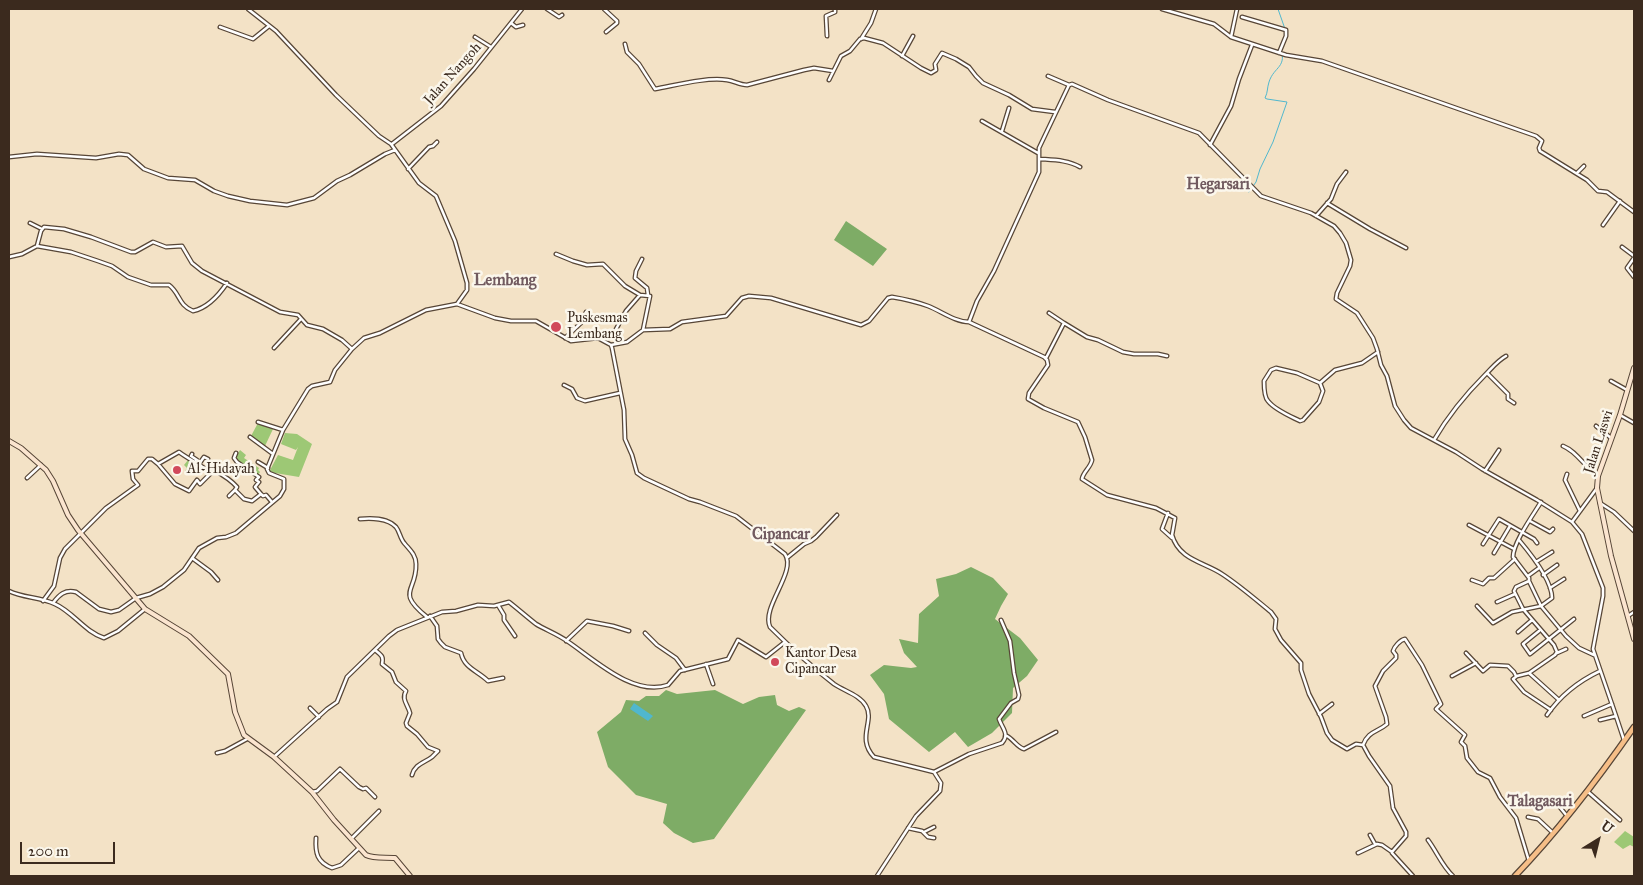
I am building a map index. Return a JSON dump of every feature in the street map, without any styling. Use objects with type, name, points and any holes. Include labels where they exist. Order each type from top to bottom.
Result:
[{"type":"main road","points":[[1515,876],[1587,791],[1634,727]]},
{"type":"street","points":[[248,9],[269,25],[342,101],[379,136],[391,144],[419,183],[436,196],[455,241],[467,282],[467,290],[457,304]]},
{"type":"street","name":"Jalan Nangoh","points":[[391,144],[397,142],[440,106],[474,69],[522,9]]},
{"type":"street","points":[[547,9],[559,18],[562,15]]},
{"type":"street","points":[[604,9],[617,21],[606,32]]},
{"type":"street","points":[[826,36],[826,16],[836,12],[835,9]]},
{"type":"street","points":[[829,80],[841,56],[850,51],[862,39],[876,9]]},
{"type":"street","points":[[1162,9],[1214,24],[1231,37],[1252,45],[1286,55],[1322,61],[1536,136],[1542,141],[1539,148],[1540,151],[1577,173],[1598,191],[1607,192],[1634,212]]},
{"type":"street","points":[[1231,37],[1236,9]]},
{"type":"street","points":[[1242,18],[1286,30],[1287,33],[1280,53]]},
{"type":"street","points":[[511,23],[516,27],[522,26]]},
{"type":"street","points":[[220,27],[253,39],[269,25]]},
{"type":"street","points":[[902,56],[913,36]]},
{"type":"street","points":[[475,37],[491,47]]},
{"type":"street","points":[[862,39],[883,43],[931,73],[936,70],[934,64],[942,54],[948,55],[969,67],[983,83],[1032,108],[1056,112]]},
{"type":"street","points":[[625,44],[627,52],[639,64],[655,88],[712,79],[729,80],[740,85],[747,85],[814,68],[833,71]]},
{"type":"street","points":[[1210,144],[1231,106],[1252,45]]},
{"type":"street","points":[[1048,76],[1069,86],[1072,84],[1079,86],[1108,100],[1194,130],[1261,196],[1316,216],[1334,226],[1346,243],[1351,260],[1336,299],[1357,313],[1373,338],[1394,401],[1411,428],[1541,502],[1572,522],[1582,534],[1603,588],[1592,649],[1596,656],[1624,742]]},
{"type":"street","points":[[1038,153],[1069,86]]},
{"type":"street","points":[[1002,131],[1009,108]]},
{"type":"street","points":[[969,322],[977,301],[994,271],[1039,172],[1040,159],[1038,153],[982,121]]},
{"type":"street","points":[[408,168],[429,147],[437,142]]},
{"type":"street","points":[[9,157],[37,154],[96,158],[119,154],[128,155],[144,169],[168,178],[190,178],[228,196],[250,201],[287,205],[314,198],[337,181],[384,154],[395,150]]},
{"type":"street","points":[[1040,159],[1074,163],[1080,168]]},
{"type":"street","points":[[1577,173],[1584,166]]},
{"type":"street","points":[[1316,216],[1332,197],[1337,184],[1346,172]]},
{"type":"street","points":[[1603,225],[1620,201]]},
{"type":"street","points":[[1327,202],[1371,230],[1406,248]]},
{"type":"street","points":[[30,223],[42,228],[64,229],[85,235],[131,252],[135,252],[153,242],[166,248],[182,246],[187,256],[202,272],[282,312],[298,315],[307,325],[323,329],[342,340],[352,349]]},
{"type":"street","points":[[38,246],[42,228]]},
{"type":"street","points":[[9,257],[22,254],[38,246],[71,252],[98,260],[128,276],[151,285],[169,285],[176,292],[182,304],[191,310],[196,310],[218,295],[226,283]]},
{"type":"street","points":[[1622,247],[1634,257],[1627,268],[1634,277]]},
{"type":"street","points":[[556,254],[587,265],[603,264],[625,286],[640,295],[648,295]]},
{"type":"street","points":[[642,259],[635,278],[647,288],[650,298],[643,330]]},
{"type":"street","points":[[614,331],[626,311],[640,295]]},
{"type":"street","points":[[53,603],[60,594],[71,591],[76,592],[106,612],[115,612],[124,608],[136,598],[150,594],[163,587],[184,570],[199,548],[209,541],[236,533],[281,493],[285,480],[269,474],[267,471],[283,430],[310,387],[330,382],[335,370],[352,349],[364,338],[380,333],[426,310],[457,304],[495,318],[536,321],[573,341],[598,338],[611,345],[627,342],[643,330],[670,329],[682,322],[726,316],[742,298],[749,296],[771,298],[861,325],[869,321],[888,298],[895,297],[930,307],[963,322],[969,322],[1046,358]]},
{"type":"street","points":[[565,338],[583,321],[586,312]]},
{"type":"street","points":[[1049,313],[1087,337],[1123,352],[1166,356]]},
{"type":"street","points":[[274,348],[302,319]]},
{"type":"street","points":[[1064,323],[1046,358],[1048,366],[1029,393],[1028,399],[1080,425],[1092,460],[1082,479],[1107,495],[1156,508],[1176,518],[1172,532],[1173,539]]},
{"type":"street","points":[[611,345],[625,416],[625,439],[637,473],[689,499],[736,516],[788,557]]},
{"type":"street","points":[[1320,383],[1335,370],[1362,363],[1378,352]]},
{"type":"street","points":[[1434,440],[1454,411],[1494,364],[1506,356]]},
{"type":"street","points":[[1276,368],[1303,375],[1320,383],[1323,391],[1319,402],[1303,420],[1300,420],[1282,412],[1268,402],[1264,381],[1271,370],[1276,368]]},
{"type":"street","name":"Jalan Laswi","points":[[1634,368],[1620,415],[1598,476],[1597,488],[1611,556],[1634,639]]},
{"type":"street","points":[[1487,373],[1508,394],[1508,399],[1514,403]]},
{"type":"street","points":[[1611,382],[1627,390]]},
{"type":"street","points":[[564,385],[572,389],[577,398],[585,401],[620,393]]},
{"type":"street","points":[[1620,415],[1634,423]]},
{"type":"street","points":[[258,422],[283,430]]},
{"type":"street","points":[[1596,426],[1611,438]]},
{"type":"street","points":[[250,436],[273,454]]},
{"type":"street","points":[[9,441],[21,448],[41,466],[53,481],[68,515],[80,532],[145,609],[189,636],[228,674],[235,712],[247,738],[274,757],[312,792],[351,839],[369,856],[395,858],[410,876]]},
{"type":"street","points":[[1563,446],[1576,453],[1598,476]]},
{"type":"street","points":[[158,464],[183,449]]},
{"type":"street","points":[[1485,471],[1499,450]]},
{"type":"street","points":[[180,452],[211,473]]},
{"type":"street","points":[[192,454],[191,456],[197,460],[195,462]]},
{"type":"street","points":[[236,454],[234,458],[237,462],[259,476],[256,480],[259,482],[255,487],[272,502]]},
{"type":"street","points":[[199,464],[204,457],[208,460]]},
{"type":"street","points":[[43,601],[54,586],[62,554],[80,532],[106,508],[138,485],[133,479],[132,471],[138,471],[148,459],[152,459],[158,464],[175,484],[189,491],[196,480],[200,484],[214,470],[237,487],[229,496]]},
{"type":"street","points":[[258,462],[268,468]]},
{"type":"street","points":[[27,478],[41,466]]},
{"type":"street","points":[[1566,474],[1565,480],[1580,511]]},
{"type":"street","points":[[1572,522],[1597,488]]},
{"type":"street","points":[[235,490],[248,501],[252,501],[261,494]]},
{"type":"street","points":[[1541,502],[1514,549],[1513,555],[1528,576],[1541,606],[1579,648],[1596,656]]},
{"type":"street","points":[[1600,503],[1614,512],[1634,531]]},
{"type":"street","points":[[1168,513],[1162,529],[1173,539],[1179,548],[1195,562],[1220,572],[1271,612],[1276,619],[1275,629],[1281,640],[1301,662],[1301,670],[1309,694],[1332,740],[1347,749],[1356,744],[1363,745]]},
{"type":"street","points":[[837,515],[816,537],[788,557],[786,571],[768,617],[770,627],[835,684],[864,702],[868,712],[865,740],[874,757],[934,772],[969,754],[1002,743],[1007,736]]},
{"type":"street","points":[[360,519],[379,519],[397,528],[403,543],[411,550],[415,558],[416,571],[409,591],[411,602],[437,626],[438,639],[441,643],[445,647],[461,653],[462,658],[470,668],[481,674],[488,681],[503,678]]},
{"type":"street","points":[[1483,544],[1500,519],[1534,539],[1537,544]]},
{"type":"street","points":[[1530,521],[1550,532],[1553,529]]},
{"type":"street","points":[[1469,525],[1514,549]]},
{"type":"street","points":[[1494,554],[1510,526]]},
{"type":"street","points":[[1477,606],[1493,623],[1512,612],[1541,606],[1552,598],[1550,588],[1536,562],[1519,540]]},
{"type":"street","points":[[1536,562],[1552,552]]},
{"type":"street","points":[[192,558],[211,572],[218,580]]},
{"type":"street","points":[[1472,580],[1482,584],[1489,578],[1494,578],[1515,559]]},
{"type":"street","points":[[1543,575],[1557,565]]},
{"type":"street","points":[[1528,576],[1539,568]]},
{"type":"street","points":[[1550,588],[1564,579]]},
{"type":"street","points":[[1529,581],[1516,587],[1515,594],[1522,610],[1554,645],[1557,653]]},
{"type":"street","points":[[9,591],[53,603],[104,638],[107,638],[145,609]]},
{"type":"street","points":[[1497,602],[1515,594]]},
{"type":"street","points":[[274,757],[327,709],[335,705],[347,676],[397,630],[442,612],[456,611],[478,604],[492,606],[509,602],[536,623],[566,640],[610,672],[629,681],[654,688],[668,685],[677,673],[728,659],[738,640],[766,658],[785,642]]},
{"type":"street","points":[[498,605],[504,615],[504,620],[514,636]]},
{"type":"street","points":[[1628,616],[1634,612]]},
{"type":"street","points":[[1540,630],[1524,644],[1530,653],[1574,619]]},
{"type":"street","points":[[1002,620],[1010,641],[1019,695],[1018,699],[1011,703],[999,719],[1007,736],[1024,749],[1056,732]]},
{"type":"street","points":[[1518,632],[1532,620]]},
{"type":"street","points":[[566,640],[587,621],[629,631]]},
{"type":"street","points":[[645,633],[657,645],[676,658],[685,670]]},
{"type":"street","points":[[1363,745],[1371,733],[1387,724],[1375,686],[1383,671],[1396,658],[1393,649],[1405,639],[1431,682],[1441,704],[1436,709],[1465,734],[1462,742],[1465,746],[1467,758],[1478,772],[1490,778],[1500,797],[1518,822],[1529,861]]},
{"type":"street","points":[[1551,710],[1524,692],[1513,679],[1529,672],[1566,648]]},
{"type":"street","points":[[374,650],[382,656],[384,660],[382,664],[394,674],[396,682],[406,691],[404,694],[405,702],[410,713],[406,723],[407,726],[428,747],[438,751],[430,759],[425,760],[414,769],[412,775]]},
{"type":"street","points":[[1466,652],[1484,671],[1490,665],[1508,666],[1517,676]]},
{"type":"street","points":[[1452,676],[1476,663]]},
{"type":"street","points":[[706,664],[713,684]]},
{"type":"street","points":[[1547,715],[1559,700],[1582,681],[1600,671]]},
{"type":"street","points":[[1529,672],[1559,700]]},
{"type":"street","points":[[1319,714],[1332,704]]},
{"type":"street","points":[[1584,716],[1612,704]]},
{"type":"street","points":[[310,708],[319,717]]},
{"type":"street","points":[[1600,720],[1616,716]]},
{"type":"street","points":[[217,753],[225,751],[247,738]]},
{"type":"street","points":[[1363,745],[1390,786],[1393,808],[1406,832],[1406,836],[1392,852]]},
{"type":"street","points":[[312,792],[317,791],[340,769],[359,787],[362,789],[366,788],[375,796]]},
{"type":"street","points":[[877,876],[916,816],[940,791],[941,783],[934,772]]},
{"type":"street","points":[[1587,791],[1620,820]]},
{"type":"street","points":[[1554,800],[1567,816]]},
{"type":"street","points":[[351,839],[379,811]]},
{"type":"street","points":[[1528,817],[1538,819],[1553,833]]},
{"type":"street","points":[[924,832],[934,827]]},
{"type":"street","points":[[908,828],[924,832],[928,837],[934,838]]},
{"type":"street","points":[[1370,835],[1375,844]]},
{"type":"street","points":[[316,838],[315,849],[317,856],[321,862],[332,868],[341,865],[360,848]]},
{"type":"street","points":[[1428,840],[1436,850],[1446,870],[1453,876]]},
{"type":"street","points":[[1358,852],[1375,844],[1382,845],[1392,852],[1393,856],[1413,876]]},
{"type":"green space","points":[[846,221],[887,249],[873,266],[834,240]]},
{"type":"green space","points":[[258,423],[273,429],[265,446],[251,436]]},
{"type":"green space","points":[[285,433],[297,434],[312,444],[299,477],[269,472],[278,455],[293,460],[298,447],[296,450],[281,444]]},
{"type":"green space","points":[[240,450],[246,455],[244,458],[259,468],[260,472],[258,475],[235,458]]},
{"type":"green space","points":[[188,460],[197,465],[191,475],[185,471],[187,468],[184,465]]},
{"type":"green space","points":[[971,567],[993,578],[1008,594],[995,619],[1020,638],[1038,660],[1027,676],[1013,688],[1012,713],[992,733],[968,747],[955,732],[929,752],[889,719],[884,694],[870,675],[884,665],[917,667],[904,653],[899,639],[918,643],[919,614],[939,596],[936,579],[956,574]]},
{"type":"green space","points":[[666,690],[677,694],[715,690],[743,704],[759,697],[775,695],[777,705],[789,711],[799,707],[806,710],[714,839],[693,843],[674,833],[663,823],[667,804],[636,795],[608,767],[597,732],[621,712],[626,700],[639,701],[646,696],[659,696]]},
{"type":"green space","points":[[1625,831],[1634,837],[1634,847],[1630,845],[1623,849],[1614,842]]},
{"type":"water","points":[[634,703],[653,716],[648,721],[630,709]]},
{"type":"waterway","points":[[1278,9],[1285,29]]},
{"type":"waterway","points":[[1249,192],[1256,182],[1273,142],[1287,102],[1265,98],[1271,77],[1281,63],[1282,53],[1280,46],[1282,42]]},
{"type":"place","name":"Puskesmas Lembang","points":[[556,327]]},
{"type":"place","name":"Al-Hidayah","points":[[177,470]]},
{"type":"place","name":"Kantor Desa Cipancar","points":[[775,662]]},
{"type":"district","name":"Hegarsari","points":[[1218,185]]},
{"type":"district","name":"Lembang","points":[[505,281]]},
{"type":"district","name":"Cipancar","points":[[781,535]]},
{"type":"district","name":"Talagasari","points":[[1540,802]]}]
